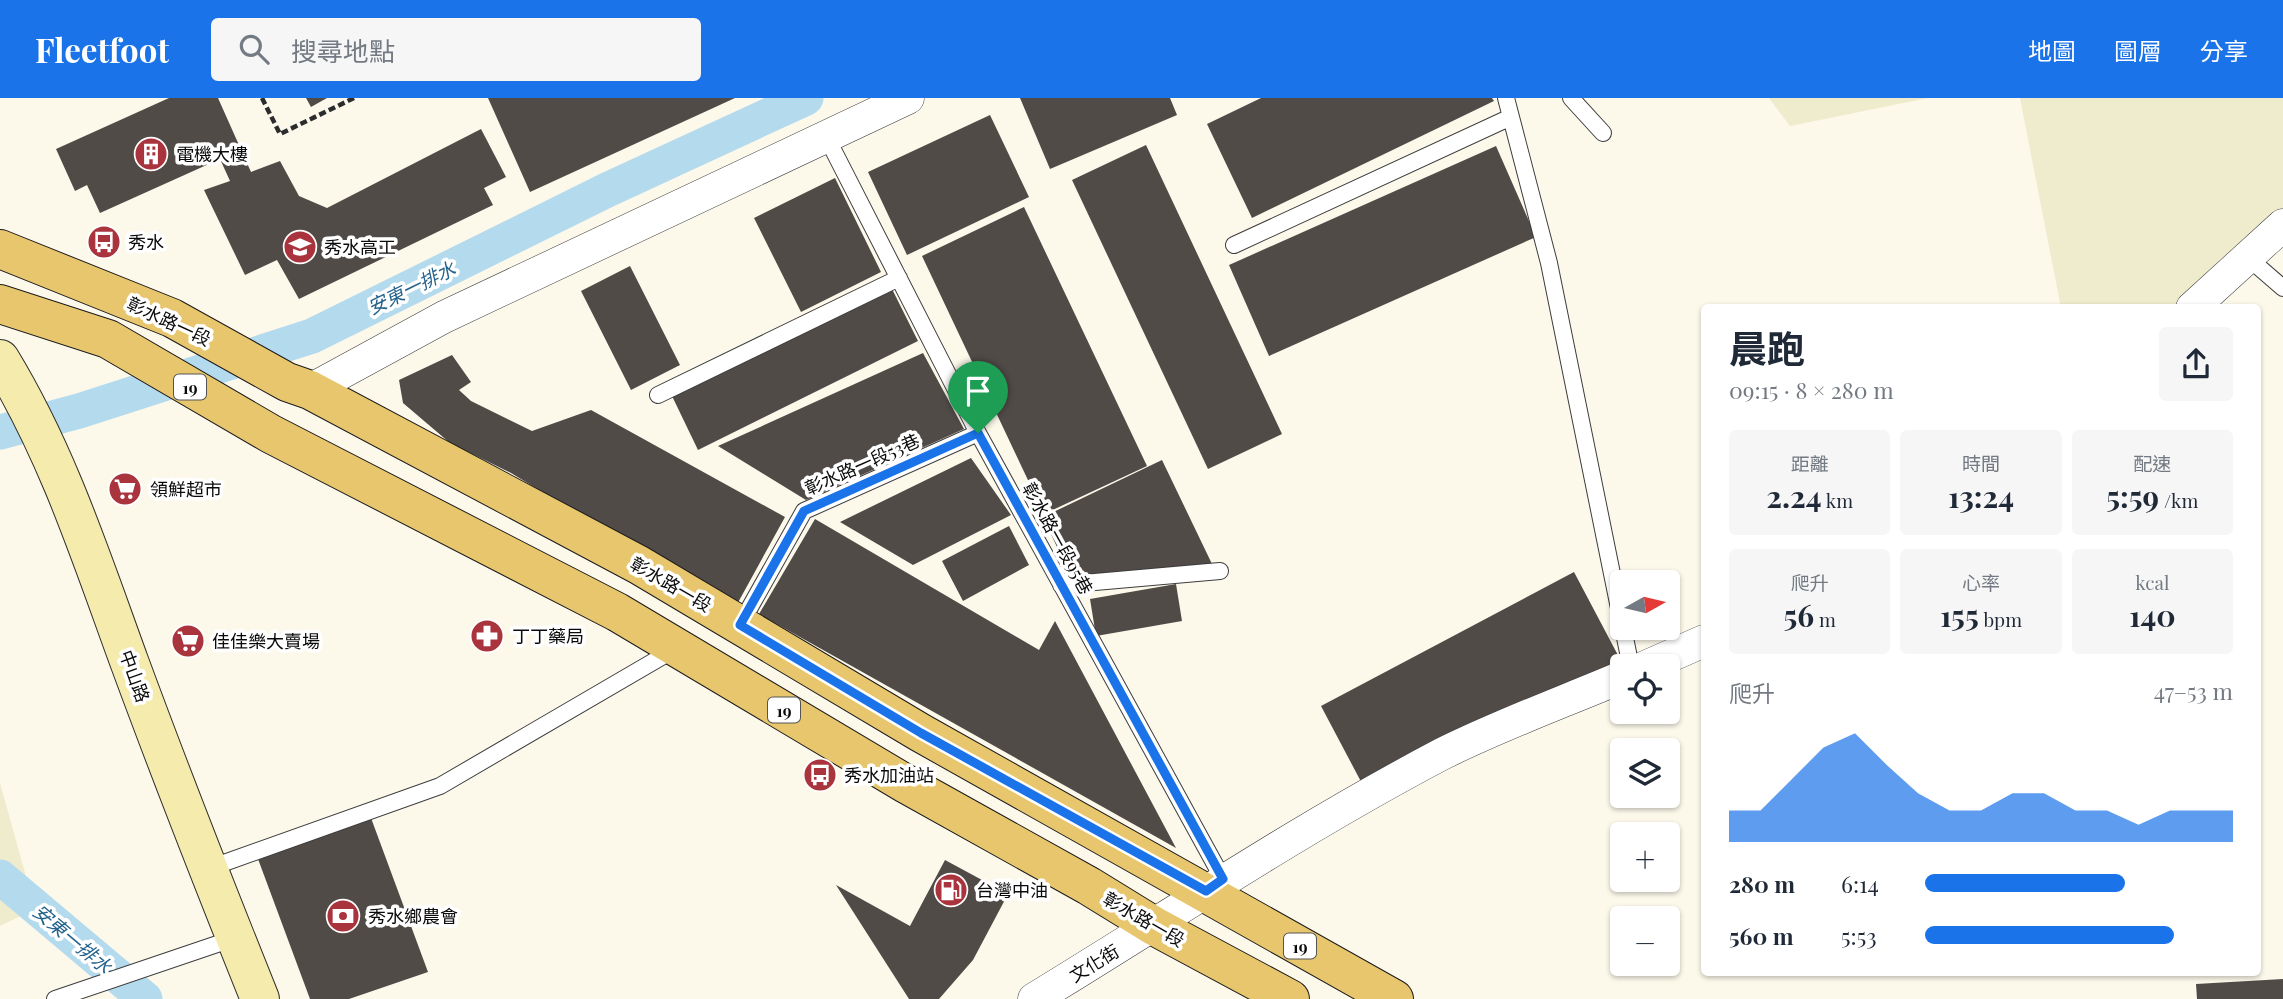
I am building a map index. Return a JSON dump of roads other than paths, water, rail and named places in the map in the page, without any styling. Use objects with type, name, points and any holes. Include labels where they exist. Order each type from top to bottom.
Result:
[{"type":"main road","name":"彰水路一段","points":[[0,249],[172,318],[639,565],[921,733],[1214,885],[1394,999]]},
{"type":"main road","name":"彰水路一段","points":[[0,304],[108,339],[271,434],[617,611],[905,784],[1154,926],[1290,999]]},
{"type":"street","points":[[298,386],[908,98]]},
{"type":"street","points":[[2196,304],[2283,225]]},
{"type":"street","name":"中山路","points":[[0,359],[33,412],[66,490],[207,869],[260,999]]},
{"type":"street","points":[[1675,654],[1701,642]]},
{"type":"street","name":"文化街","points":[[1034,999],[1154,926],[1214,885],[1444,754],[1610,682]]},
{"type":"lane","points":[[1506,98],[1549,263],[1612,570]]},
{"type":"lane","points":[[1571,98],[1603,133]]},
{"type":"lane","points":[[1234,245],[1511,117]]},
{"type":"lane","name":"彰水路一段95巷","points":[[827,138],[978,433],[1061,585],[1214,885]]},
{"type":"lane","points":[[2246,256],[2283,289]]},
{"type":"lane","points":[[658,395],[899,278]]},
{"type":"lane","name":"彰水路一段53巷","points":[[740,625],[804,511],[978,433]]},
{"type":"lane","points":[[1061,585],[1220,571]]},
{"type":"lane","points":[[207,869],[440,786],[680,647]]},
{"type":"lane","points":[[55,999],[235,938]]},
{"type":"waterway","name":"安東一排水","points":[[0,432],[79,411],[312,336],[607,190],[806,98]]},
{"type":"waterway","name":"安東一排水","points":[[0,877],[145,999]]},
{"type":"place","name":"電機大樓","points":[[151,154]]},
{"type":"place","name":"秀水","points":[[104,242]]},
{"type":"place","name":"秀水高工","points":[[300,247]]},
{"type":"place","name":"領鮮超市","points":[[125,489]]},
{"type":"place","name":"丁丁藥局","points":[[487,636]]},
{"type":"place","name":"佳佳樂大賣場","points":[[188,641]]},
{"type":"place","name":"秀水加油站","points":[[820,775]]},
{"type":"place","name":"台灣中油","points":[[951,890]]},
{"type":"place","name":"秀水鄉農會","points":[[343,916]]}]
